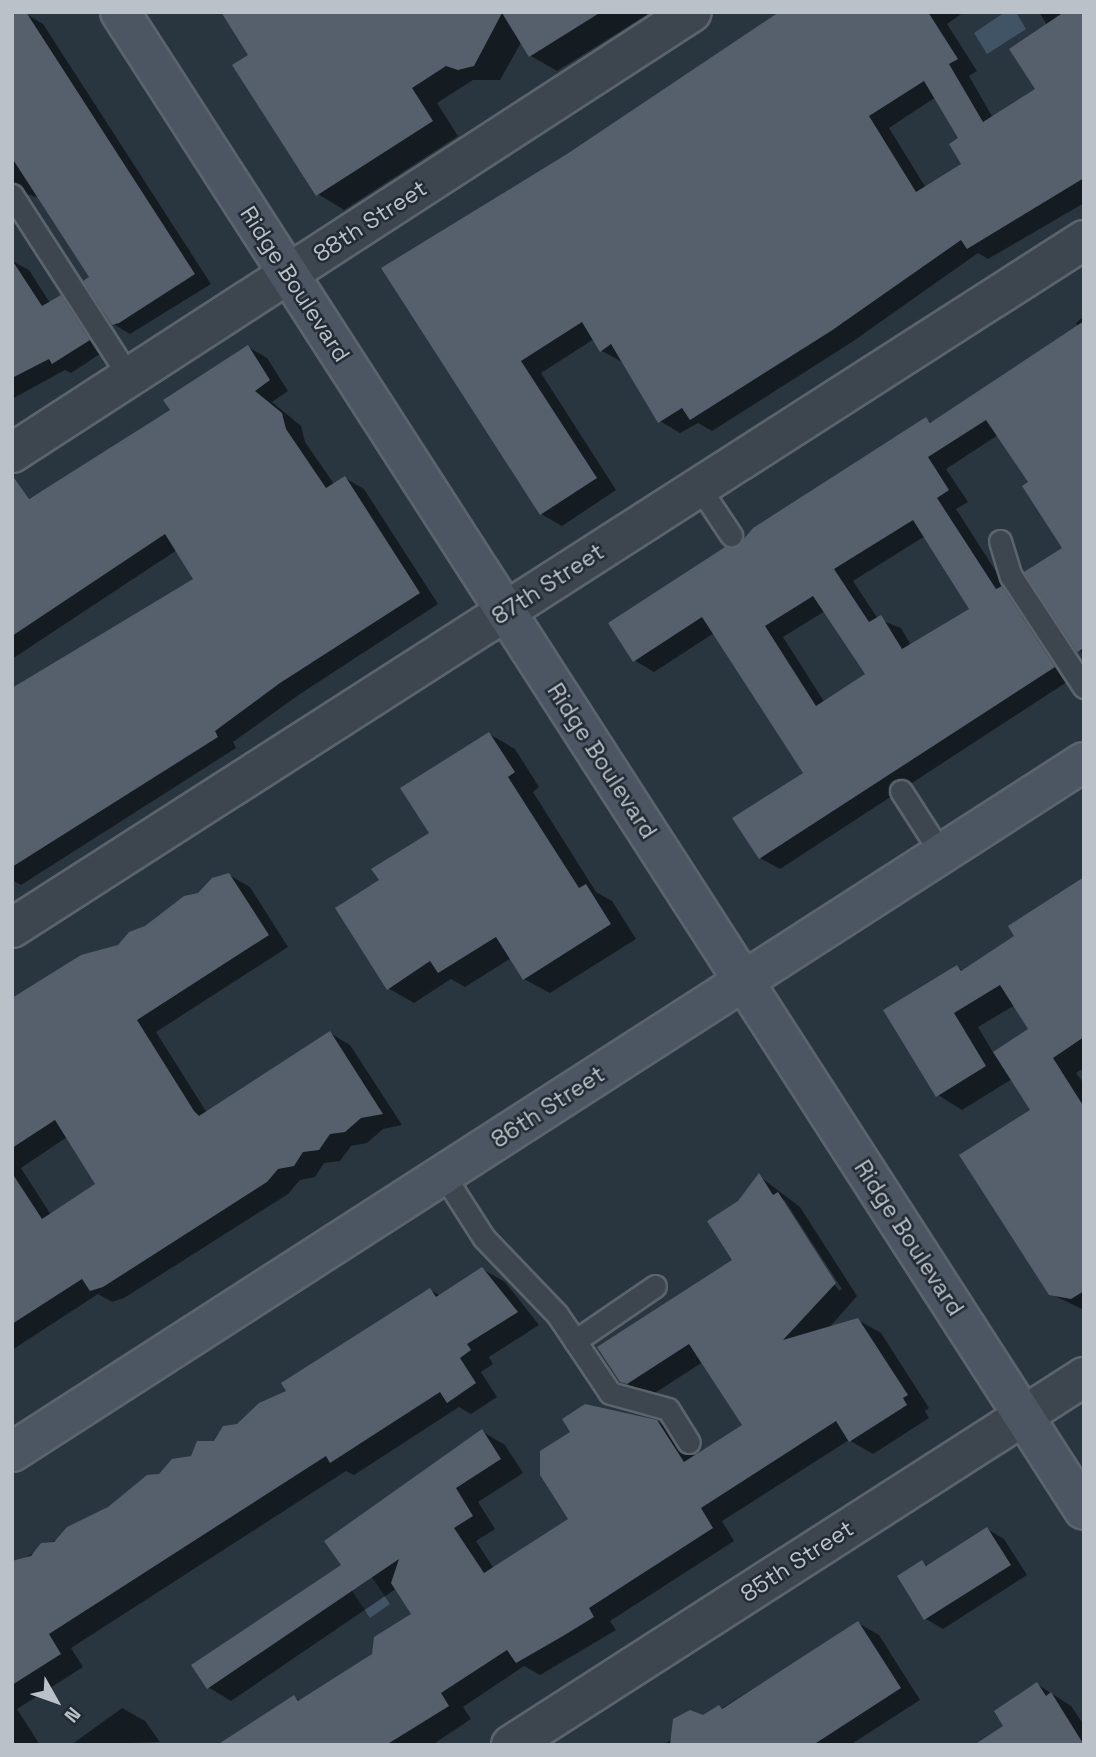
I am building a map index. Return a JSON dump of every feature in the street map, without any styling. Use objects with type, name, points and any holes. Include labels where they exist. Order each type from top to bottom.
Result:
[{"type":"street","name":"Ridge Boulevard","points":[[120,12],[1084,1510]]},
{"type":"street","name":"88th Street","points":[[12,453],[692,12]]},
{"type":"street","name":"87th Street","points":[[12,928],[1084,240]]},
{"type":"street","name":"86th Street","points":[[12,1452],[1084,762]]},
{"type":"street","name":"85th Street","points":[[510,1745],[1084,1377]]},
{"type":"lane","points":[[12,195],[130,378]]},
{"type":"lane","points":[[699,487],[731,535]]},
{"type":"lane","points":[[1000,541],[1011,576],[1084,687]]},
{"type":"lane","points":[[901,791],[941,853]]},
{"type":"lane","points":[[443,1174],[484,1238],[544,1300],[610,1393],[668,1409],[689,1441]]},
{"type":"lane","points":[[575,1341],[655,1286]]},
{"type":"water","points":[[1005,12],[1016,12],[1026,29],[987,54],[974,33]]},
{"type":"water","points":[[367,1570],[390,1604],[370,1618],[347,1583]]},
{"type":"building","points":[[12,12],[26,12],[195,274],[119,323],[112,325],[83,281],[89,277],[12,158]]},
{"type":"building","points":[[221,12],[601,12],[529,57],[502,13],[474,66],[458,70],[446,66],[412,88],[433,121],[316,196],[232,65],[248,55]]},
{"type":"building","points":[[779,12],[928,12],[958,59],[949,64],[983,122],[1035,89],[1009,49],[1064,12],[1084,12],[1084,178],[967,249],[961,240],[831,331],[690,420],[682,408],[658,423],[611,344],[600,352],[582,322],[521,361],[597,478],[540,515],[381,268],[567,154]],"holes":[[[924,81],[958,138],[949,144],[961,164],[916,192],[869,116]]]},
{"type":"building","points":[[12,260],[42,306],[61,295],[90,340],[52,364],[49,359],[12,378]]},
{"type":"building","points":[[1084,321],[1084,648],[1077,652],[1024,572],[1062,548],[1022,486],[1028,482],[986,420],[928,457],[949,490],[937,498],[996,589],[1002,586],[1055,667],[759,859],[732,818],[803,773],[702,617],[633,662],[608,623],[725,547],[738,546],[753,528],[926,417],[930,423]],"holes":[[[913,520],[969,609],[902,649],[881,615],[869,622],[834,569]],[[813,596],[865,674],[816,706],[765,626]]]},
{"type":"building","points":[[248,345],[270,380],[255,391],[282,413],[286,429],[326,488],[345,476],[420,593],[280,683],[215,731],[218,737],[12,867],[12,688],[193,579],[165,534],[12,636],[12,475],[29,499],[170,410],[163,400]]},
{"type":"building","points":[[489,732],[515,772],[508,777],[579,888],[586,884],[611,924],[523,980],[496,937],[438,973],[430,961],[387,990],[335,908],[379,880],[371,869],[429,833],[400,788]]},
{"type":"building","points":[[229,873],[269,935],[137,1020],[194,1111],[199,1116],[330,1031],[383,1114],[361,1118],[345,1132],[330,1134],[319,1150],[303,1152],[294,1166],[278,1169],[267,1182],[103,1287],[90,1291],[82,1279],[12,1324],[12,1173],[42,1219],[95,1184],[55,1120],[12,1148],[12,998],[81,955],[118,945],[129,932],[145,926],[184,896],[198,893],[212,878]]},
{"type":"building","points":[[1084,877],[1084,1037],[1053,1058],[1084,1107],[1084,1291],[1071,1299],[1049,1295],[959,1155],[1030,1110],[993,1052],[1028,1029],[1000,985],[954,1013],[986,1066],[936,1097],[883,1010],[957,965],[961,971],[1014,936],[1008,926]]},
{"type":"building","points":[[759,1173],[773,1195],[778,1192],[836,1283],[783,1340],[858,1318],[908,1395],[903,1398],[907,1405],[849,1442],[836,1421],[701,1508],[713,1528],[589,1608],[594,1617],[563,1636],[516,1663],[507,1650],[441,1693],[449,1706],[386,1745],[217,1745],[294,1695],[298,1701],[372,1654],[374,1637],[411,1614],[391,1583],[399,1559],[207,1689],[191,1665],[341,1565],[324,1541],[482,1429],[501,1459],[456,1488],[473,1516],[454,1528],[484,1573],[568,1519],[540,1475],[540,1451],[570,1432],[562,1419],[585,1404],[657,1420],[684,1462],[742,1425],[689,1344],[627,1384],[620,1382],[597,1347],[732,1260],[707,1221],[738,1201]]},
{"type":"building","points":[[482,1267],[518,1312],[467,1344],[471,1350],[460,1358],[476,1383],[447,1403],[440,1392],[330,1463],[326,1456],[49,1634],[61,1654],[12,1685],[12,1561],[31,1556],[41,1543],[54,1542],[67,1527],[108,1507],[147,1475],[159,1474],[172,1459],[191,1456],[197,1441],[214,1441],[223,1426],[237,1424],[259,1403],[286,1391],[281,1383],[430,1288],[436,1297]]},
{"type":"building","points":[[987,1527],[1011,1565],[924,1620],[897,1576],[922,1560],[926,1566]]},
{"type":"building","points":[[858,1621],[901,1688],[813,1745],[670,1745],[673,1719],[690,1710],[703,1715],[719,1705],[722,1709]]},
{"type":"building","points":[[1037,1682],[1046,1696],[1051,1692],[1084,1745],[974,1745],[1003,1726],[994,1711]]}]
